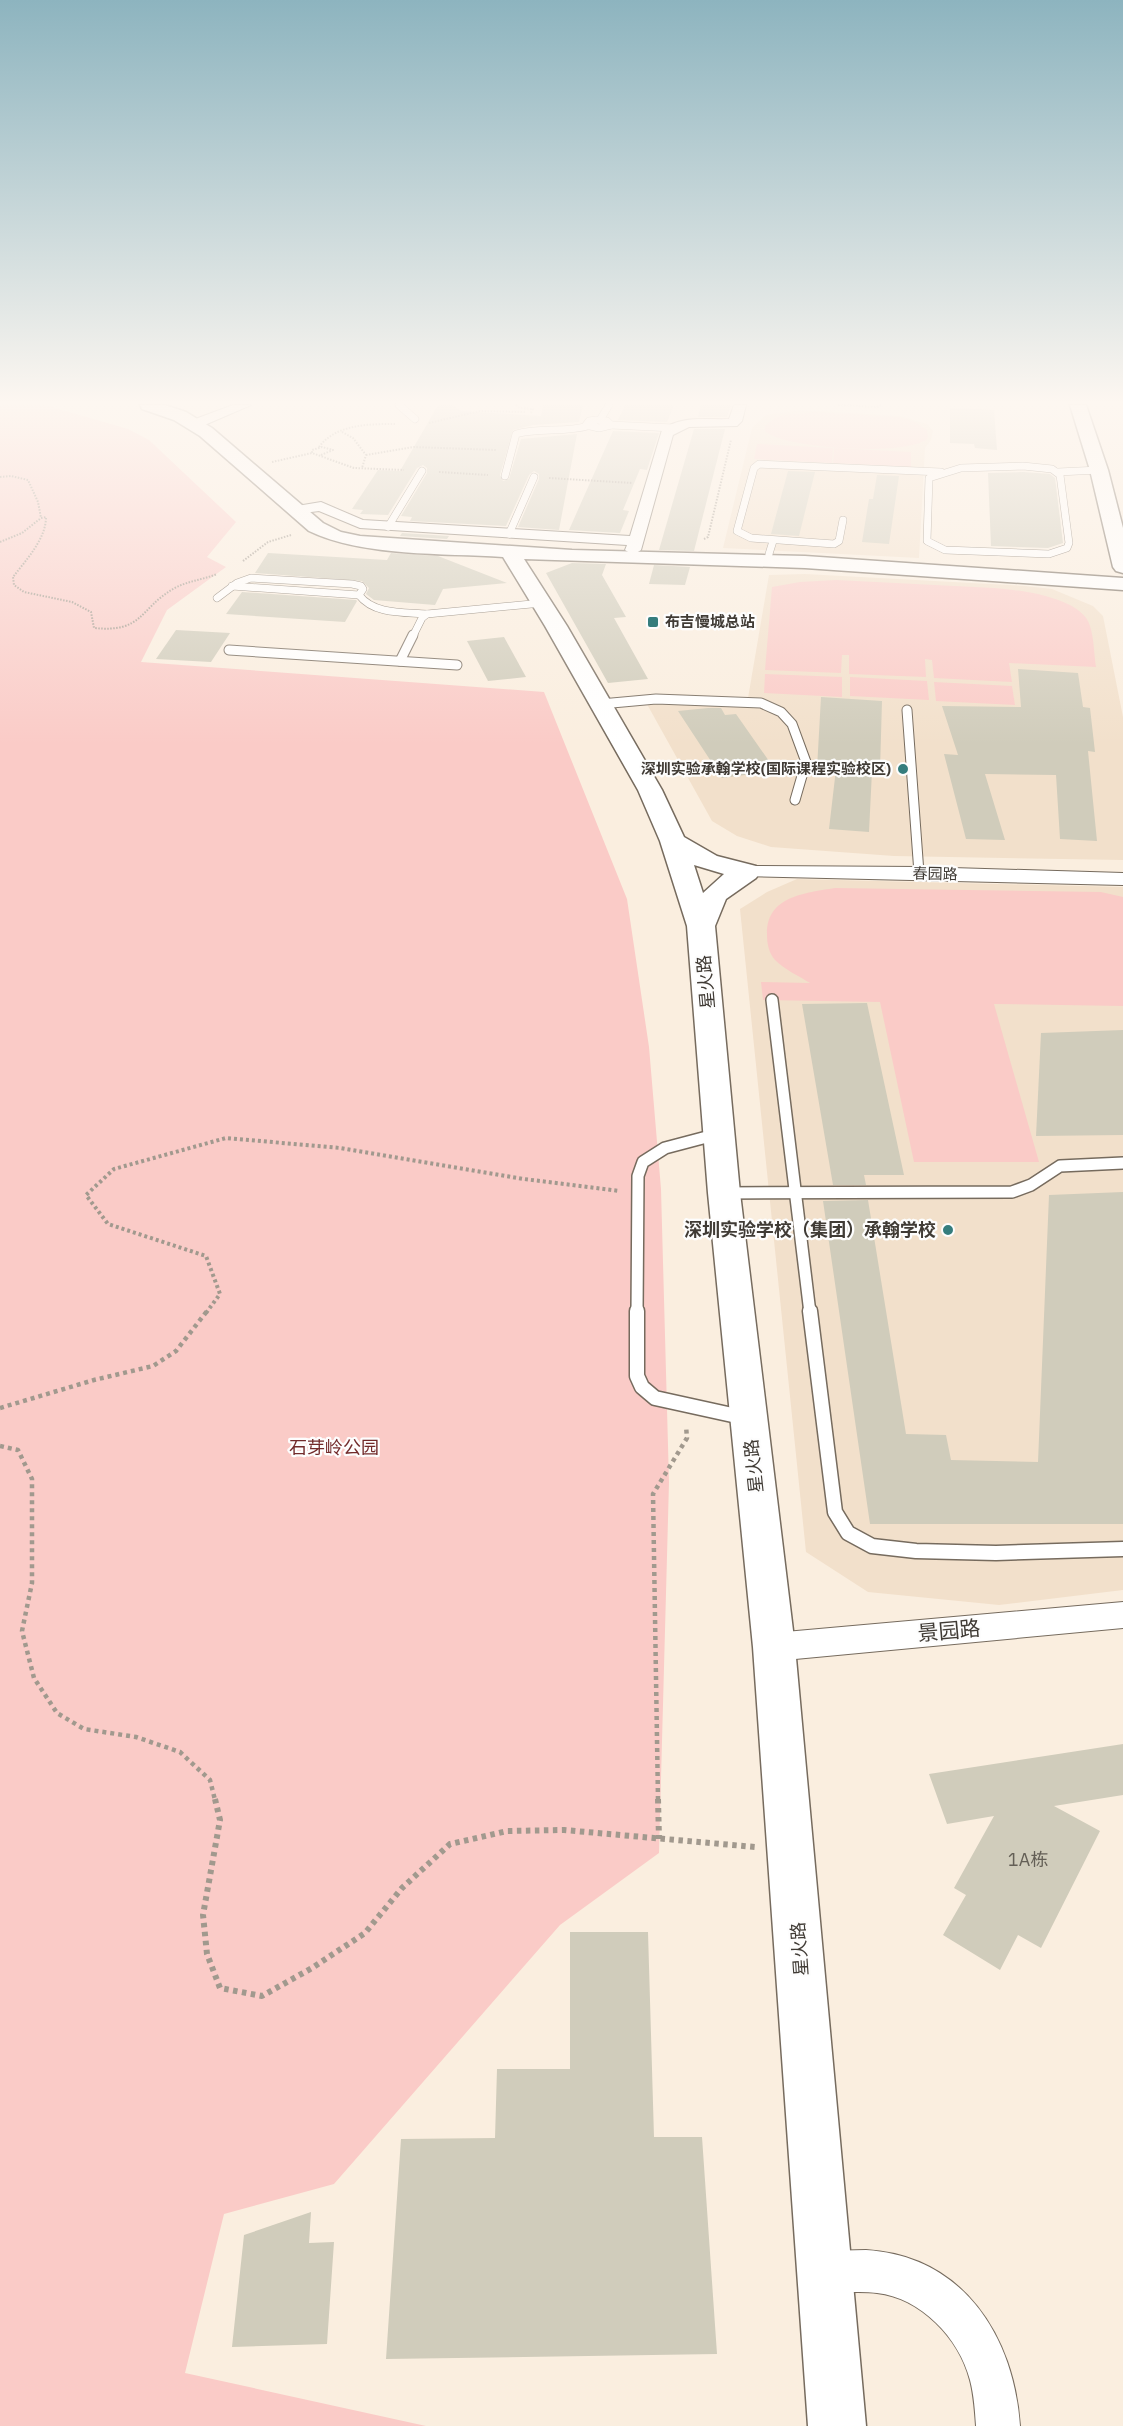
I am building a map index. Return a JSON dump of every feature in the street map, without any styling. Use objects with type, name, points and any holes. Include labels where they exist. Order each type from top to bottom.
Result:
[{"type":"street","points":[[306,518],[316,527],[335,536],[360,542],[510,543],[572,556],[795,562],[1123,584]]},
{"type":"street","points":[[347,518],[360,524],[553,548],[634,546],[771,548],[1123,576]]},
{"type":"street","points":[[634,546],[642,518]]},
{"type":"street","points":[[1111,518],[1123,567]]},
{"type":"street","name":"星火路","points":[[510,543],[650,790],[673,841],[701,926],[724,1193],[774,1647],[837,2426]]},
{"type":"street","name":"春园路","points":[[673,841],[700,859],[747,872],[919,873],[1123,879]]},
{"type":"street","points":[[701,926],[712,898],[722,888],[747,872]]},
{"type":"street","name":"景园路","points":[[774,1647],[1123,1615]]},
{"type":"street","points":[[824,2272],[884,2273],[906,2278],[939,2296],[967,2325],[987,2361],[998,2401],[998,2426]]},
{"type":"lane","points":[[388,527],[393,518]]},
{"type":"lane","points":[[510,543],[519,518]]},
{"type":"lane","points":[[740,518],[737,531],[771,548],[834,544],[838,541],[843,520]]},
{"type":"lane","points":[[927,518],[927,541],[945,553],[1049,554],[1067,549],[1069,543],[1066,518]]},
{"type":"lane","points":[[217,598],[232,586],[250,578],[352,584],[363,589],[358,595],[361,600],[379,609],[427,614],[542,603]]},
{"type":"lane","points":[[400,661],[422,618],[427,614]]},
{"type":"lane","points":[[229,650],[457,665]]},
{"type":"lane","points":[[601,704],[656,699],[771,705],[792,724],[806,762],[795,800]]},
{"type":"lane","points":[[907,710],[919,873]]},
{"type":"lane","points":[[772,1000],[835,1512],[848,1533],[872,1546],[916,1551],[996,1553],[1123,1549]]},
{"type":"lane","points":[[719,1134],[665,1148],[644,1162],[638,1176],[637,1376],[642,1387],[655,1398],[749,1419]]},
{"type":"lane","points":[[724,1193],[1012,1192],[1030,1185],[1060,1166],[1123,1162]]},
{"type":"path","points":[[0,542],[22,533],[41,518]]},
{"type":"path","points":[[42,518],[48,519],[46,526],[13,577],[14,585],[24,592],[72,602],[91,612],[94,628],[115,630],[130,624],[182,585],[224,571]]},
{"type":"path","points":[[702,541],[708,537],[712,518]]},
{"type":"path","points":[[241,562],[268,542],[316,527]]},
{"type":"path","points":[[0,1408],[94,1380],[153,1366],[176,1351],[220,1294],[206,1256],[108,1224],[86,1195],[114,1169],[226,1138],[340,1148],[524,1179],[638,1194]]},
{"type":"path","points":[[659,1839],[653,1494],[687,1438]]},
{"type":"path","points":[[0,1446],[18,1450],[32,1479],[32,1583],[22,1631],[34,1678],[57,1713],[84,1729],[136,1737],[180,1752],[210,1780],[220,1820],[203,1915],[207,1954],[220,1988],[262,1996],[312,1968],[365,1933],[402,1888],[450,1844],[507,1831],[564,1830],[792,1850]]},
{"type":"shaded area","points":[[730,518],[921,518],[919,558],[723,548]]},
{"type":"shaded area","name":"深圳实验承翰学校(国际课程实验校区)","points":[[805,574],[1052,589],[1093,606],[1103,616],[1123,717],[1123,860],[894,856],[771,847],[737,836],[712,821],[643,697],[671,694],[748,698],[769,575]]},
{"type":"shaded area","name":"深圳实验学校（集团）承翰学校","points":[[797,879],[1123,887],[1123,1590],[999,1605],[868,1592],[806,1552],[740,909],[767,892]]},
{"type":"green space","name":"石芽岭公园","points":[[0,518],[232,518],[236,522],[207,557],[226,567],[167,610],[141,662],[544,692],[627,899],[649,1047],[661,1189],[669,1482],[659,1853],[560,1925],[334,2184],[224,2214],[185,2373],[426,2426],[0,2426]]},
{"type":"green space","points":[[836,580],[994,588],[1033,593],[1063,602],[1085,616],[1090,626],[1096,667],[1009,663],[1012,682],[934,678],[932,660],[925,659],[926,677],[849,674],[849,655],[842,655],[841,673],[765,670],[772,587],[800,582]]},
{"type":"green space","points":[[765,674],[842,677],[842,697],[764,693]]},
{"type":"green space","points":[[850,677],[927,681],[929,700],[850,696]]},
{"type":"green space","points":[[934,682],[1012,686],[1015,705],[936,701]]},
{"type":"green space","points":[[835,888],[1101,892],[1123,897],[1123,1006],[994,1004],[1039,1162],[914,1162],[880,1002],[763,1000],[761,982],[810,983],[783,967],[771,954],[767,935],[768,922],[773,912],[789,899]]},
{"type":"building","points":[[411,518],[510,518],[506,526],[410,521]]},
{"type":"building","points":[[522,518],[561,518],[559,530],[518,527]]},
{"type":"building","points":[[574,518],[626,518],[620,533],[569,530]]},
{"type":"building","points":[[668,518],[702,518],[694,551],[659,550]]},
{"type":"building","points":[[775,518],[803,518],[799,536],[771,534]]},
{"type":"building","points":[[866,518],[893,518],[889,544],[862,542]]},
{"type":"building","points":[[990,518],[1060,518],[1063,543],[1048,548],[991,546]]},
{"type":"building","points":[[402,533],[449,536],[447,539],[400,536]]},
{"type":"building","points":[[268,553],[387,560],[391,553],[438,556],[507,583],[443,589],[435,605],[374,600],[366,594],[369,588],[362,581],[255,573]]},
{"type":"building","points":[[572,563],[606,564],[602,575],[626,617],[614,618],[648,679],[608,683],[546,573]]},
{"type":"building","points":[[654,565],[690,567],[685,585],[649,584]]},
{"type":"building","points":[[242,592],[357,601],[345,622],[226,614]]},
{"type":"building","points":[[176,630],[230,633],[211,662],[156,659]]},
{"type":"building","points":[[504,637],[526,677],[488,681],[467,641]]},
{"type":"building","points":[[1018,669],[1078,673],[1083,707],[1090,708],[1095,752],[1088,751],[1097,841],[1060,839],[1056,775],[985,774],[1005,840],[966,839],[944,754],[958,755],[942,706],[1021,707]]},
{"type":"building","points":[[821,697],[882,701],[880,771],[872,771],[869,832],[829,829],[836,769],[817,769]]},
{"type":"building","points":[[721,708],[725,715],[736,714],[776,771],[722,778],[678,711]]},
{"type":"building","points":[[867,1003],[904,1175],[864,1175],[866,1185],[833,1185],[802,1004]]},
{"type":"building","points":[[1123,1030],[1123,1135],[1036,1136],[1041,1033]]},
{"type":"building","points":[[1123,1192],[1123,1524],[870,1524],[823,1201],[868,1200],[906,1434],[946,1435],[951,1460],[1038,1462],[1049,1195]]},
{"type":"building","points":[[1123,1744],[1123,1795],[1054,1806],[1100,1831],[1041,1948],[1018,1935],[1000,1970],[943,1935],[966,1895],[954,1888],[994,1816],[947,1824],[929,1774]]},
{"type":"building","points":[[570,1932],[648,1932],[654,2137],[702,2137],[717,2354],[386,2359],[401,2139],[495,2138],[497,2069],[570,2069]]},
{"type":"building","points":[[311,2212],[309,2243],[334,2242],[327,2344],[232,2347],[244,2235]]},
{"type":"place","name":"布吉慢城总站","points":[[653,622]]},
{"type":"place","name":"深圳实验承翰学校(国际课程实验校区)","points":[[903,769]]},
{"type":"place","name":"深圳实验学校（集团）承翰学校","points":[[948,1230]]}]
